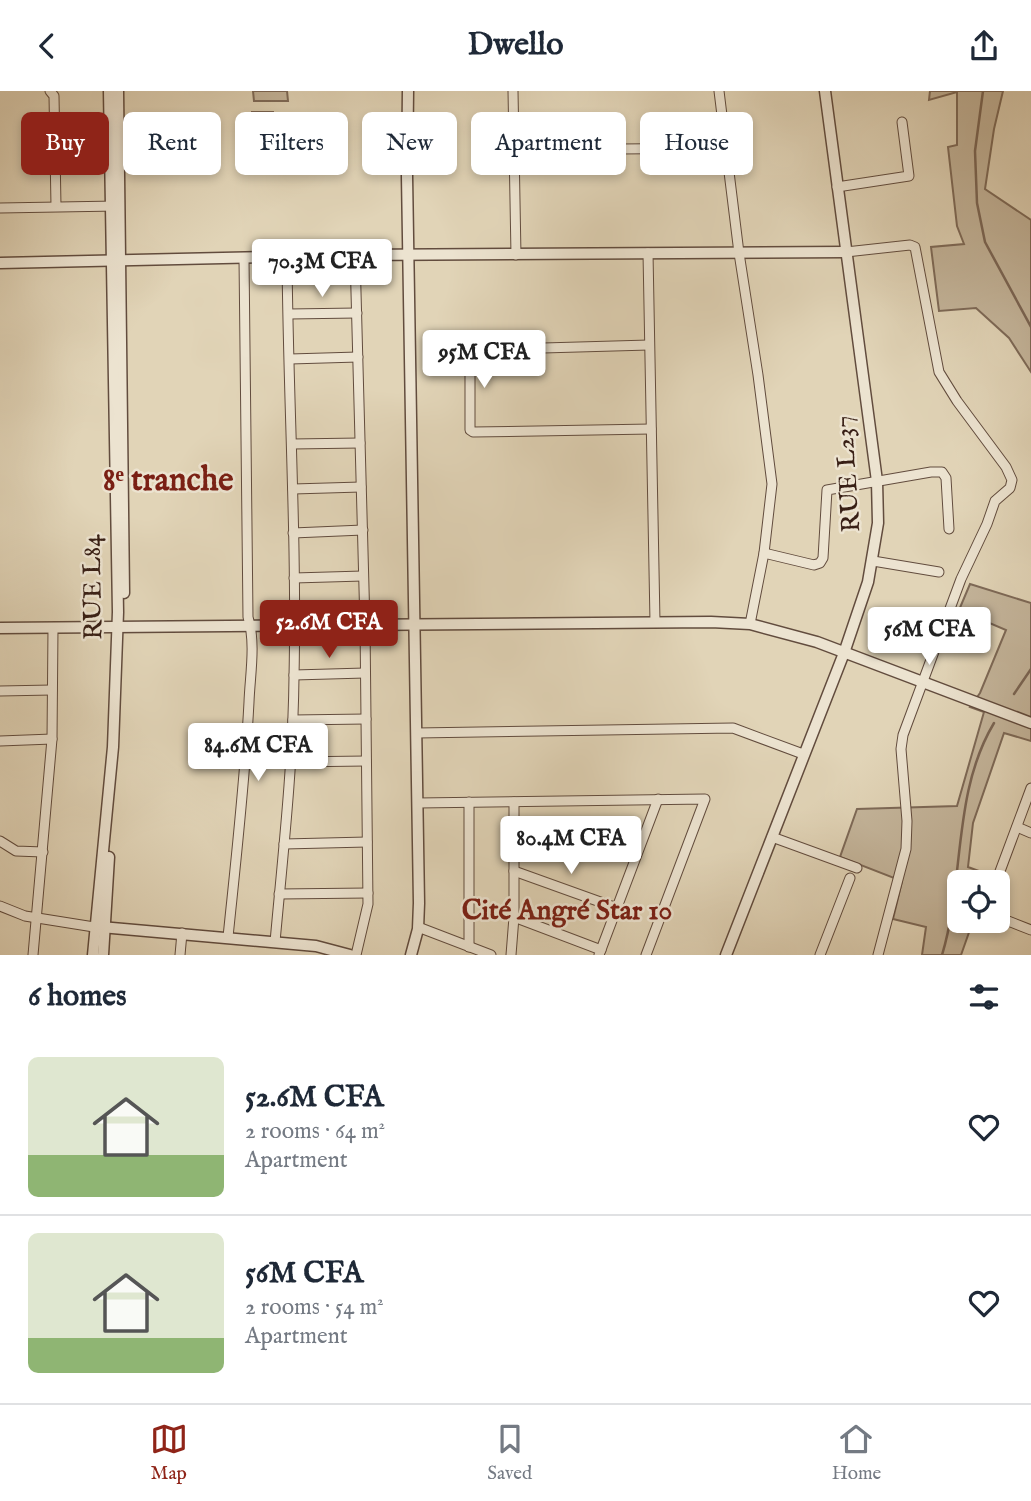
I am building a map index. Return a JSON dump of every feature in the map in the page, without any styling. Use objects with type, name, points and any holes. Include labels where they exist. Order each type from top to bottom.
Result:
[{"type":"street","points":[[50,91],[54,96],[56,207]]},
{"type":"street","name":"RUE L84","points":[[93,955],[100,927],[120,751],[116,261],[109,91]]},
{"type":"street","name":"RUE L84","points":[[115,206],[118,91]]},
{"type":"street","points":[[408,91],[418,733],[418,927],[411,955]]},
{"type":"street","points":[[513,91],[513,112]]},
{"type":"street","points":[[719,91],[722,112]]},
{"type":"street","name":"RUE L237","points":[[726,955],[844,653],[868,582],[878,523],[877,481],[825,91]]},
{"type":"street","points":[[838,187],[909,176],[902,121]]},
{"type":"street","points":[[514,175],[516,255]]},
{"type":"street","points":[[729,175],[772,484],[764,553],[750,624]]},
{"type":"street","points":[[0,208],[115,206]]},
{"type":"street","points":[[0,263],[355,255],[846,252],[910,245],[915,247],[939,372],[1012,476],[1010,488],[995,501],[961,579],[903,735],[901,749],[907,821],[906,849],[878,955]]},
{"type":"street","points":[[648,253],[655,622]]},
{"type":"street","points":[[0,906],[14,913],[37,918],[100,927],[275,941],[316,946],[353,955],[368,904],[365,625],[355,255]]},
{"type":"street","points":[[275,941],[295,675],[287,257]]},
{"type":"street","points":[[228,937],[244,772],[251,627],[248,617],[246,542],[244,258]]},
{"type":"street","points":[[289,314],[356,313]]},
{"type":"street","points":[[649,345],[470,350],[470,430],[651,429]]},
{"type":"street","points":[[290,359],[358,357]]},
{"type":"street","points":[[292,444],[360,443]]},
{"type":"street","points":[[764,553],[814,565],[820,563],[823,558],[827,490],[931,471],[942,472],[946,478],[949,529]]},
{"type":"street","points":[[293,489],[361,487]]},
{"type":"street","points":[[293,533],[363,530]]},
{"type":"street","points":[[873,561],[939,572]]},
{"type":"street","points":[[294,578],[363,576]]},
{"type":"street","points":[[0,628],[655,622],[750,624],[805,639],[1031,723]]},
{"type":"street","points":[[33,955],[52,739],[53,628]]},
{"type":"street","points":[[295,675],[365,673]]},
{"type":"street","points":[[0,691],[52,690]]},
{"type":"street","points":[[293,720],[366,719]]},
{"type":"street","points":[[418,733],[733,727],[803,754]]},
{"type":"street","points":[[0,741],[52,739]]},
{"type":"street","points":[[290,762],[366,761]]},
{"type":"street","points":[[1001,870],[1031,788]]},
{"type":"street","points":[[418,803],[702,798],[706,801],[646,955]]},
{"type":"street","points":[[514,917],[600,953],[659,799]]},
{"type":"street","points":[[511,955],[514,917],[514,801]]},
{"type":"street","points":[[469,802],[469,947]]},
{"type":"street","points":[[1017,827],[1031,833]]},
{"type":"street","points":[[772,837],[858,868]]},
{"type":"street","points":[[0,841],[19,852],[43,852]]},
{"type":"street","points":[[284,844],[367,842]]},
{"type":"street","points":[[514,871],[617,908]]},
{"type":"street","points":[[820,955],[849,878]]},
{"type":"street","points":[[279,894],[368,893]]},
{"type":"street","points":[[1010,922],[1031,930]]},
{"type":"street","name":"RUE L84","points":[[100,927],[103,955]]},
{"type":"street","points":[[418,927],[491,955]]},
{"type":"street","points":[[180,955],[182,933]]},
{"type":"street","points":[[285,955],[289,943]]},
{"type":"shaded area","points":[[253,91],[287,91],[288,101],[254,101]]},
{"type":"shaded area","points":[[930,91],[1003,91],[985,189],[1031,220],[1031,372],[1009,338],[976,308],[939,311],[931,247],[964,244],[957,226],[948,147],[957,145],[957,92],[929,100]]},
{"type":"shaded area","points":[[970,584],[1031,603],[1031,741],[1004,733],[973,823],[968,867],[976,870],[947,870],[947,933],[969,933],[961,955],[922,955],[926,927],[893,919],[902,881],[840,857],[857,809],[957,806],[984,712],[970,707],[980,693],[1006,630],[959,610]]},
{"type":"shaded area","points":[[914,611],[927,616],[921,633],[908,629]]},
{"type":"waterway","points":[[983,91],[975,151],[977,203],[985,242],[1031,327]]},
{"type":"waterway","points":[[1014,694],[1031,669]]},
{"type":"waterway","points":[[942,955],[954,897],[971,778],[994,723]]},
{"type":"district","name":"8ᵉ tranche","points":[[168,481]]},
{"type":"district","name":"Cité Angré Star 10","points":[[567,911]]}]
